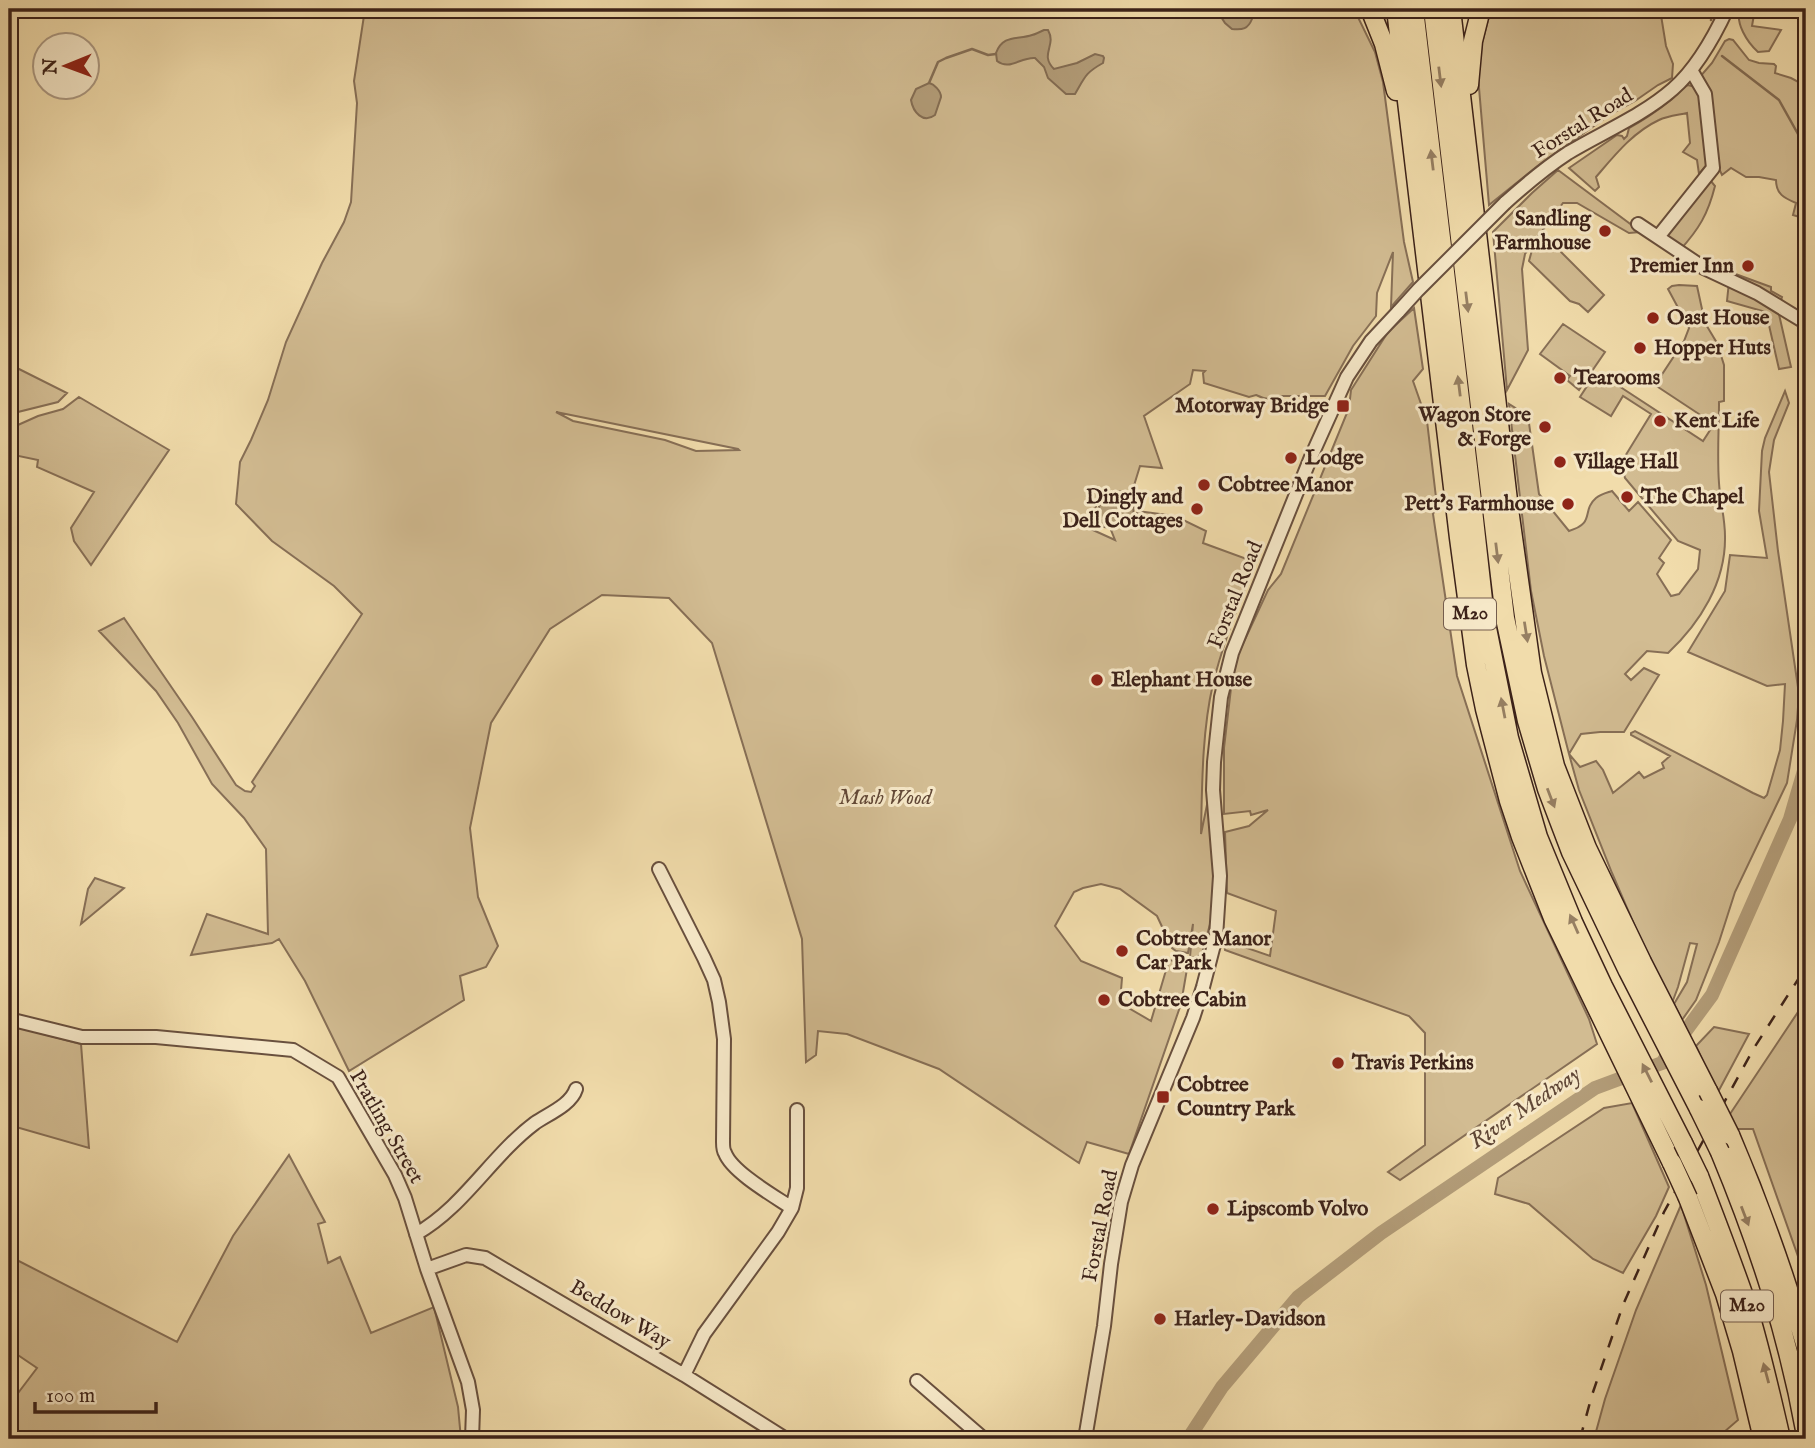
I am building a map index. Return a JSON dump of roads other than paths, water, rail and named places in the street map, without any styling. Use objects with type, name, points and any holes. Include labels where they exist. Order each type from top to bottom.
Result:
[{"type":"highway","name":"M20","points":[[1370,9],[1379,28],[1393,77],[1420,218]]},
{"type":"highway","name":"M20","points":[[1396,9],[1476,664],[1499,764],[1521,837],[1553,918],[1596,990],[1675,1139],[1699,1176],[1750,1315],[1781,1439]]},
{"type":"highway","name":"M20","points":[[1414,9],[1485,618],[1509,738],[1538,836],[1573,922],[1596,990]]},
{"type":"highway","name":"M20","points":[[1433,9],[1505,618],[1527,721],[1547,789],[1571,852],[1635,966],[1692,1077],[1699,1109],[1745,1213],[1778,1311],[1806,1435]]},
{"type":"highway","name":"M20","points":[[1451,9],[1509,509],[1532,673],[1555,766],[1635,966]]},
{"type":"highway","name":"M20","points":[[1477,224],[1469,79],[1473,41],[1481,9]]},
{"type":"highway","name":"M20","points":[[1692,1077],[1708,1091],[1730,1135],[1771,1236],[1806,1348]]},
{"type":"highway","name":"M20","points":[[1675,1139],[1672,1163],[1725,1294],[1763,1439]]},
{"type":"highway","name":"M20","points":[[1799,1322],[1806,1354]]},
{"type":"street","name":"Forstal Road","points":[[1085,1439],[1121,1202],[1132,1165],[1192,1018],[1216,937],[1220,876],[1213,790],[1225,676],[1307,468],[1347,377],[1365,349],[1399,311],[1505,203],[1556,161],[1673,89],[1691,70],[1727,9]]},
{"type":"street","points":[[1658,237],[1713,167],[1704,94],[1691,70]]},
{"type":"street","points":[[1638,224],[1704,268],[1757,293],[1806,323]]},
{"type":"street","points":[[659,869],[714,980],[724,1039],[724,1153],[747,1178],[792,1208]]},
{"type":"street","name":"Pratling Street","points":[[9,1018],[82,1037],[156,1037],[293,1050],[338,1077],[395,1175],[405,1198],[427,1269],[468,1382],[473,1410],[472,1439]]},
{"type":"street","points":[[416,1234],[442,1218],[508,1147],[534,1124],[567,1101],[575,1094],[576,1089]]},
{"type":"street","points":[[684,1375],[704,1334],[778,1232],[792,1208],[797,1188],[797,1110]]},
{"type":"street","name":"Beddow Way","points":[[427,1269],[466,1255],[485,1258],[684,1375],[786,1439]]},
{"type":"street","points":[[917,1381],[985,1439]]},
{"type":"waterway","points":[[1711,20],[1714,9]]},
{"type":"waterway","points":[[929,83],[938,62],[946,58],[972,49],[988,55],[996,54]]},
{"type":"waterway","points":[[1722,56],[1779,100],[1806,144]]},
{"type":"waterway","name":"River Medway","points":[[1806,497],[1806,503]]},
{"type":"waterway","name":"River Medway","points":[[1188,1439],[1222,1387],[1298,1297],[1381,1233],[1595,1088],[1662,1063],[1712,995],[1790,819],[1806,764]]},
{"type":"railway","points":[[1580,1439],[1623,1305],[1664,1212],[1754,1048],[1806,967]]},
{"type":"place","name":"Sandling Farmhouse","points":[[1605,231]]},
{"type":"place","name":"Premier Inn","points":[[1748,266]]},
{"type":"place","name":"Oast House","points":[[1653,318]]},
{"type":"place","name":"Hopper Huts","points":[[1640,348]]},
{"type":"place","name":"Tearooms","points":[[1560,378]]},
{"type":"place","name":"Motorway Bridge","points":[[1343,406]]},
{"type":"place","name":"Kent Life","points":[[1660,421]]},
{"type":"place","name":"Wagon Store & Forge","points":[[1545,427]]},
{"type":"place","name":"Lodge","points":[[1291,458]]},
{"type":"place","name":"Village Hall","points":[[1560,462]]},
{"type":"place","name":"Cobtree Manor","points":[[1204,485]]},
{"type":"place","name":"The Chapel","points":[[1627,497]]},
{"type":"place","name":"Pett's Farmhouse","points":[[1568,504]]},
{"type":"place","name":"Dingly and Dell Cottages","points":[[1197,509]]},
{"type":"place","name":"Elephant House","points":[[1097,680]]},
{"type":"place","name":"Cobtree Manor Car Park","points":[[1122,951]]},
{"type":"place","name":"Cobtree Cabin","points":[[1104,1000]]},
{"type":"place","name":"Travis Perkins","points":[[1338,1063]]},
{"type":"place","name":"Cobtree Country Park","points":[[1163,1097]]},
{"type":"place","name":"Lipscomb Volvo","points":[[1213,1209]]},
{"type":"place","name":"Harley-Davidson","points":[[1160,1319]]},
{"type":"park label","name":"Mash Wood","points":[[885,798]]}]
